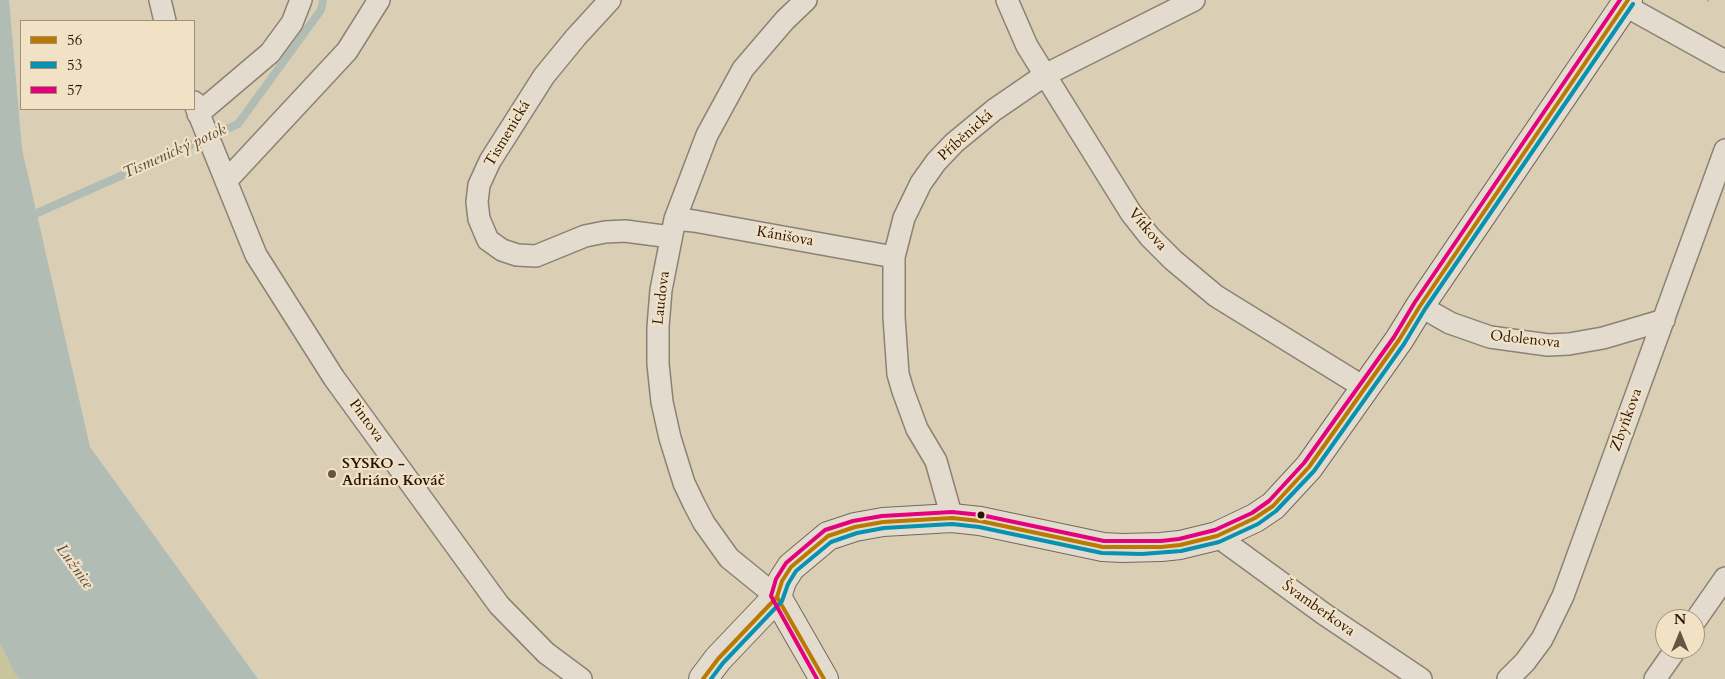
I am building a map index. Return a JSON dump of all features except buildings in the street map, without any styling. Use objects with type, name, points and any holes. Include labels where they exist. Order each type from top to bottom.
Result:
[{"type":"main road","points":[[710,669],[777,597],[782,581],[791,567],[828,536],[855,527],[883,522],[952,518],[980,521],[1103,547],[1122,548],[1180,544],[1218,536],[1255,518],[1273,506],[1309,467],[1399,340],[1420,306],[1626,3]]},
{"type":"main road","points":[[777,597],[824,679]]},
{"type":"street","points":[[160,0],[165,20]]},
{"type":"street","name":"Pintova","points":[[301,0],[292,23],[270,53],[196,108],[256,255],[334,378],[499,605],[546,654],[581,679]]},
{"type":"street","points":[[226,181],[347,51],[379,0]]},
{"type":"street","name":"Tismenická","points":[[536,256],[517,255],[502,250],[488,240],[479,219],[477,202],[480,185],[490,160],[544,76],[610,0]]},
{"type":"street","name":"Laudova","points":[[777,597],[729,558],[704,523],[684,483],[670,438],[660,383],[658,327],[661,290],[673,228],[707,135],[743,69],[785,20],[806,0]]},
{"type":"street","name":"Vítkova","points":[[1007,0],[1027,46],[1131,213],[1150,237],[1173,260],[1216,296],[1365,388]]},
{"type":"street","name":"Příběnická","points":[[952,518],[936,461],[917,429],[902,391],[898,374],[894,317],[894,257],[904,218],[921,183],[936,162],[972,126],[1045,75],[1194,0]]},
{"type":"street","points":[[1626,3],[1725,61]]},
{"type":"street","name":"Zbyňkova","points":[[1508,679],[1525,662],[1542,639],[1563,596],[1725,150]]},
{"type":"street","name":"Kánišova","points":[[536,256],[584,236],[605,232],[673,228],[694,221],[894,257]]},
{"type":"street","name":"Odolenova","points":[[1420,306],[1450,323],[1490,337],[1548,345],[1570,344],[1603,338],[1664,320]]},
{"type":"street","name":"Švamberkova","points":[[1218,536],[1324,614],[1421,679]]},
{"type":"street","points":[[1703,609],[1725,578]]},
{"type":"street","points":[[1655,679],[1669,659]]},
{"type":"shaded area","points":[[0,643],[15,674],[20,679],[0,679]]},
{"type":"water","name":"Lužnice","points":[[0,0],[9,0],[22,149],[90,447],[258,679],[20,679],[15,674],[0,643]]},
{"type":"waterway","name":"Tismenický potok","points":[[28,215],[37,213],[238,124],[321,10],[323,0]]},
{"type":"transit line","name":"57","points":[[817,679],[771,596],[776,579],[786,563],[825,530],[853,521],[882,516],[952,512],[981,515],[1104,541],[1161,541],[1179,539],[1215,530],[1252,513],[1269,501],[1304,463],[1394,337],[1415,302],[1620,0]]},
{"type":"transit line","name":"56","points":[[824,679],[777,597],[782,581],[791,567],[828,536],[855,527],[883,522],[952,518],[980,521],[1103,547],[1161,547],[1180,545],[1217,536],[1255,518],[1273,506],[1309,467],[1399,340],[1420,306],[1628,0]]},
{"type":"transit line","name":"53","points":[[711,679],[723,663],[782,601],[788,584],[796,571],[831,542],[857,533],[884,528],[952,524],[979,527],[1102,553],[1142,554],[1181,551],[1219,542],[1258,524],[1276,511],[1314,471],[1404,344],[1425,309],[1633,4]]},
{"type":"transit line","name":"56","points":[[703,679],[718,659],[777,597]]},
{"type":"place","name":"SYSKO - Adriáno Kováč","points":[[332,474]]}]
